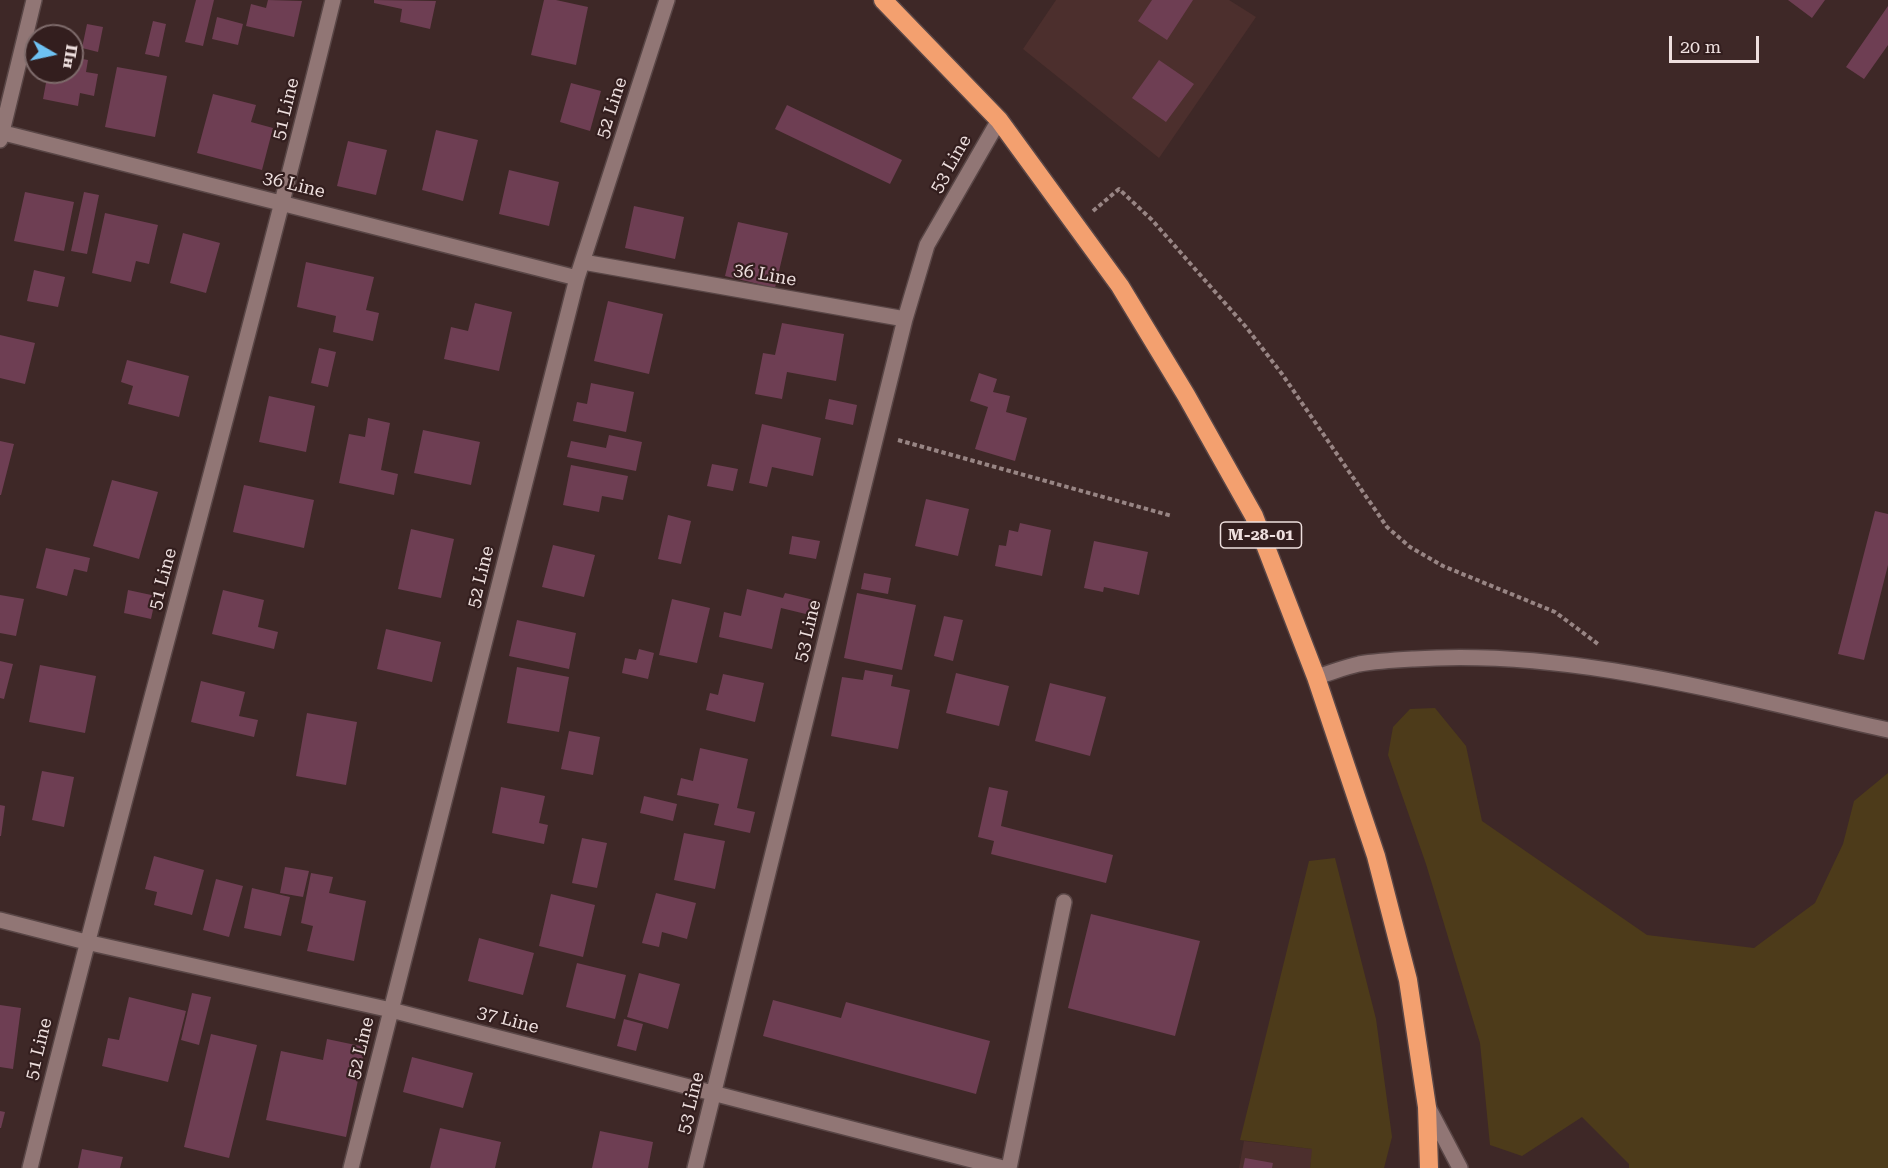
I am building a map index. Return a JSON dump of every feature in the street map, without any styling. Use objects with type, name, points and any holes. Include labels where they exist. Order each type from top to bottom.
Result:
[{"type":"highway","name":"М-28-01","points":[[883,0],[999,120],[1120,286],[1186,395],[1254,516],[1316,677],[1382,879],[1408,980],[1427,1107],[1429,1168]]},
{"type":"street","points":[[1,135],[34,0]]},
{"type":"street","name":"51 Line","points":[[30,1168],[86,942],[283,202],[333,0]]},
{"type":"street","name":"52 Line","points":[[351,1168],[577,278],[667,0]]},
{"type":"street","name":"53 Line","points":[[695,1168],[905,319],[927,245],[999,120]]},
{"type":"street","name":"36 Line","points":[[1,135],[283,202],[577,278]]},
{"type":"street","name":"36 Line","points":[[583,262],[905,319]]},
{"type":"street","points":[[1316,677],[1359,664],[1391,661],[1448,657],[1534,660],[1642,676],[1888,730]]},
{"type":"street","points":[[1009,1168],[1064,902]]},
{"type":"street","name":"37 Line","points":[[0,920],[86,942],[391,1010],[1003,1168]]},
{"type":"street","points":[[1427,1107],[1460,1168]]},
{"type":"path","points":[[1076,225],[1119,189],[1152,220],[1246,327],[1282,374],[1387,526],[1410,548],[1443,566],[1555,612],[1599,644]]},
{"type":"path","points":[[877,434],[1172,516]]},
{"type":"shaded area","points":[[1056,0],[1229,0],[1256,17],[1159,158],[1023,49]]},
{"type":"shaded area","points":[[1435,708],[1466,746],[1482,821],[1647,935],[1754,948],[1815,903],[1843,844],[1854,801],[1888,773],[1888,1168],[1629,1168],[1629,1164],[1582,1117],[1522,1156],[1490,1145],[1480,1043],[1426,864],[1388,755],[1393,727],[1410,709]]},
{"type":"shaded area","points":[[1335,858],[1376,1019],[1392,1137],[1384,1168],[1310,1168],[1312,1149],[1240,1140],[1309,861]]},
{"type":"shaded area","points":[[1244,1141],[1313,1149],[1310,1168],[1239,1168]]},
{"type":"building","points":[[196,0],[214,0],[203,46],[185,42]]},
{"type":"building","points":[[268,0],[302,1],[294,37],[246,26],[251,4],[266,8]]},
{"type":"building","points":[[374,0],[436,1],[430,29],[400,22],[402,9],[374,3]]},
{"type":"building","points":[[544,0],[556,0],[588,7],[576,65],[531,55]]},
{"type":"building","points":[[1152,0],[1193,0],[1167,40],[1138,21]]},
{"type":"building","points":[[1788,0],[1825,0],[1812,18]]},
{"type":"building","points":[[1888,6],[1888,45],[1864,79],[1846,67]]},
{"type":"building","points":[[217,17],[243,24],[238,45],[212,39]]},
{"type":"building","points":[[153,21],[166,24],[159,57],[145,54]]},
{"type":"building","points":[[87,24],[103,27],[98,52],[84,48]]},
{"type":"building","points":[[84,59],[88,60],[86,72],[98,74],[94,96],[80,93],[78,106],[43,99],[46,84],[84,84]]},
{"type":"building","points":[[1159,60],[1194,84],[1166,122],[1132,98]]},
{"type":"building","points":[[117,67],[167,76],[155,137],[105,127]]},
{"type":"building","points":[[571,83],[601,91],[590,131],[560,122]]},
{"type":"building","points":[[213,94],[256,105],[251,122],[273,128],[262,170],[197,153]]},
{"type":"building","points":[[787,105],[902,160],[890,184],[775,129]]},
{"type":"building","points":[[436,130],[478,140],[463,201],[422,190]]},
{"type":"building","points":[[348,141],[387,150],[376,195],[337,186]]},
{"type":"building","points":[[509,170],[559,182],[549,226],[499,214]]},
{"type":"building","points":[[25,192],[74,202],[64,251],[14,241]]},
{"type":"building","points":[[84,192],[99,195],[87,254],[71,251]]},
{"type":"building","points":[[634,206],[684,217],[675,259],[625,248]]},
{"type":"building","points":[[105,213],[158,225],[149,264],[136,261],[131,282],[92,273]]},
{"type":"building","points":[[738,222],[788,233],[775,288],[725,276]]},
{"type":"building","points":[[183,233],[220,243],[206,293],[170,283]]},
{"type":"building","points":[[306,262],[374,277],[366,310],[379,313],[373,341],[333,332],[336,316],[297,307]]},
{"type":"building","points":[[34,270],[65,277],[58,307],[27,301]]},
{"type":"building","points":[[608,301],[663,314],[649,374],[594,361]]},
{"type":"building","points":[[475,303],[512,312],[499,371],[444,359],[451,327],[468,331]]},
{"type":"building","points":[[782,323],[844,334],[836,381],[787,372],[782,399],[755,394],[763,353],[775,355]]},
{"type":"building","points":[[0,335],[35,343],[25,384],[0,378]]},
{"type":"building","points":[[319,348],[336,352],[328,387],[311,383]]},
{"type":"building","points":[[127,360],[189,376],[179,417],[128,404],[133,386],[121,382]]},
{"type":"building","points":[[979,373],[997,379],[993,392],[1010,396],[1006,412],[1027,418],[1015,461],[975,449],[988,407],[970,401]]},
{"type":"building","points":[[591,383],[634,392],[626,432],[573,421],[577,402],[587,404]]},
{"type":"building","points":[[269,396],[315,406],[306,452],[259,442]]},
{"type":"building","points":[[829,399],[857,405],[853,425],[825,419]]},
{"type":"building","points":[[368,418],[390,423],[381,470],[398,474],[394,495],[339,483],[349,434],[365,437]]},
{"type":"building","points":[[762,424],[821,438],[813,476],[772,467],[767,487],[749,483]]},
{"type":"building","points":[[423,430],[480,442],[471,485],[414,473]]},
{"type":"building","points":[[609,435],[642,442],[636,471],[567,457],[571,441],[606,448]]},
{"type":"building","points":[[0,441],[14,444],[1,495],[0,495]]},
{"type":"building","points":[[712,464],[738,469],[733,491],[707,486]]},
{"type":"building","points":[[571,465],[628,476],[623,500],[602,496],[599,512],[563,505]]},
{"type":"building","points":[[112,480],[158,492],[139,559],[93,546]]},
{"type":"building","points":[[244,485],[314,500],[304,548],[233,532]]},
{"type":"building","points":[[926,499],[969,509],[958,556],[915,546]]},
{"type":"building","points":[[1875,511],[1888,514],[1888,565],[1864,660],[1838,654]]},
{"type":"building","points":[[668,515],[691,521],[681,564],[658,559]]},
{"type":"building","points":[[1020,523],[1051,530],[1042,576],[995,566],[999,545],[1006,546],[1009,530],[1018,532]]},
{"type":"building","points":[[411,529],[454,539],[441,598],[398,589]]},
{"type":"building","points":[[792,536],[820,541],[816,559],[789,554]]},
{"type":"building","points":[[1094,541],[1148,552],[1139,595],[1104,587],[1103,592],[1084,588]]},
{"type":"building","points":[[553,545],[595,555],[584,597],[542,587]]},
{"type":"building","points":[[46,548],[90,558],[87,572],[74,569],[67,596],[36,588]]},
{"type":"building","points":[[864,573],[891,578],[888,594],[861,589]]},
{"type":"building","points":[[747,589],[783,598],[785,593],[818,601],[814,616],[781,608],[772,649],[719,637],[724,612],[741,616]]},
{"type":"building","points":[[128,590],[156,596],[151,619],[124,613]]},
{"type":"building","points":[[223,590],[264,600],[258,627],[278,632],[274,649],[212,634]]},
{"type":"building","points":[[857,593],[916,605],[902,670],[844,658]]},
{"type":"building","points":[[0,595],[24,599],[16,636],[0,633]]},
{"type":"building","points":[[672,599],[710,608],[697,663],[659,655]]},
{"type":"building","points":[[944,616],[963,620],[953,661],[934,656]]},
{"type":"building","points":[[517,620],[576,633],[569,669],[509,656]]},
{"type":"building","points":[[386,629],[441,642],[432,682],[377,669]]},
{"type":"building","points":[[639,649],[654,653],[648,679],[622,673],[625,658],[636,660]]},
{"type":"building","points":[[0,661],[13,664],[4,699],[0,698]]},
{"type":"building","points":[[40,665],[96,676],[85,733],[29,722]]},
{"type":"building","points":[[517,667],[569,677],[559,732],[507,723]]},
{"type":"building","points":[[865,670],[893,675],[891,686],[910,690],[898,749],[831,736],[842,677],[863,680]]},
{"type":"building","points":[[956,673],[1009,686],[999,726],[946,713]]},
{"type":"building","points":[[723,674],[764,683],[755,722],[706,710],[710,693],[718,695]]},
{"type":"building","points":[[201,681],[245,692],[239,716],[258,720],[254,737],[191,722]]},
{"type":"building","points":[[1050,683],[1106,697],[1090,756],[1035,741]]},
{"type":"building","points":[[307,713],[357,722],[346,785],[296,776]]},
{"type":"building","points":[[569,731],[600,737],[593,775],[561,769]]},
{"type":"building","points":[[700,748],[748,759],[737,808],[755,812],[750,833],[714,825],[719,804],[677,795],[681,778],[693,781]]},
{"type":"building","points":[[42,771],[74,777],[64,827],[32,820]]},
{"type":"building","points":[[501,787],[545,796],[539,823],[548,825],[544,844],[492,833]]},
{"type":"building","points":[[989,787],[1008,791],[1001,826],[1113,855],[1106,883],[991,854],[994,841],[978,837]]},
{"type":"building","points":[[644,796],[677,804],[673,821],[640,813]]},
{"type":"building","points":[[0,805],[5,806],[1,836],[0,836]]},
{"type":"building","points":[[684,833],[725,841],[715,889],[674,880]]},
{"type":"building","points":[[582,838],[607,843],[597,888],[572,883]]},
{"type":"building","points":[[154,856],[204,870],[192,915],[154,905],[157,892],[145,889]]},
{"type":"building","points":[[285,867],[309,871],[303,897],[280,893]]},
{"type":"building","points":[[311,873],[333,877],[329,893],[366,901],[354,961],[307,951],[313,926],[301,923]]},
{"type":"building","points":[[216,879],[243,886],[229,937],[203,930]]},
{"type":"building","points":[[252,888],[290,897],[281,936],[244,928]]},
{"type":"building","points":[[656,893],[696,903],[687,939],[662,932],[659,947],[642,943]]},
{"type":"building","points":[[551,894],[595,905],[583,957],[539,946]]},
{"type":"building","points":[[1091,914],[1200,941],[1175,1036],[1068,1008]]},
{"type":"building","points":[[479,938],[534,953],[523,995],[468,981]]},
{"type":"building","points":[[577,963],[626,975],[615,1019],[566,1007]]},
{"type":"building","points":[[639,973],[680,984],[668,1029],[627,1017]]},
{"type":"building","points":[[192,993],[211,997],[199,1045],[181,1040]]},
{"type":"building","points":[[129,997],[186,1011],[168,1082],[102,1066],[108,1038],[119,1040]]},
{"type":"building","points":[[773,1000],[841,1018],[846,1002],[990,1041],[976,1094],[763,1036]]},
{"type":"building","points":[[0,1005],[21,1008],[13,1069],[0,1067]]},
{"type":"building","points":[[624,1019],[643,1024],[636,1051],[617,1046]]},
{"type":"building","points":[[211,1034],[257,1045],[229,1158],[184,1147]]},
{"type":"building","points":[[327,1039],[365,1047],[346,1137],[266,1120],[281,1051],[323,1060]]},
{"type":"building","points":[[412,1057],[473,1073],[463,1108],[403,1092]]},
{"type":"building","points":[[0,1111],[5,1112],[1,1128],[0,1128]]},
{"type":"building","points":[[440,1128],[501,1142],[495,1168],[430,1168]]},
{"type":"building","points":[[600,1131],[653,1142],[648,1168],[592,1168]]},
{"type":"building","points":[[82,1149],[123,1157],[120,1168],[78,1168]]},
{"type":"building","points":[[1245,1158],[1273,1163],[1272,1168],[1243,1168]]}]
